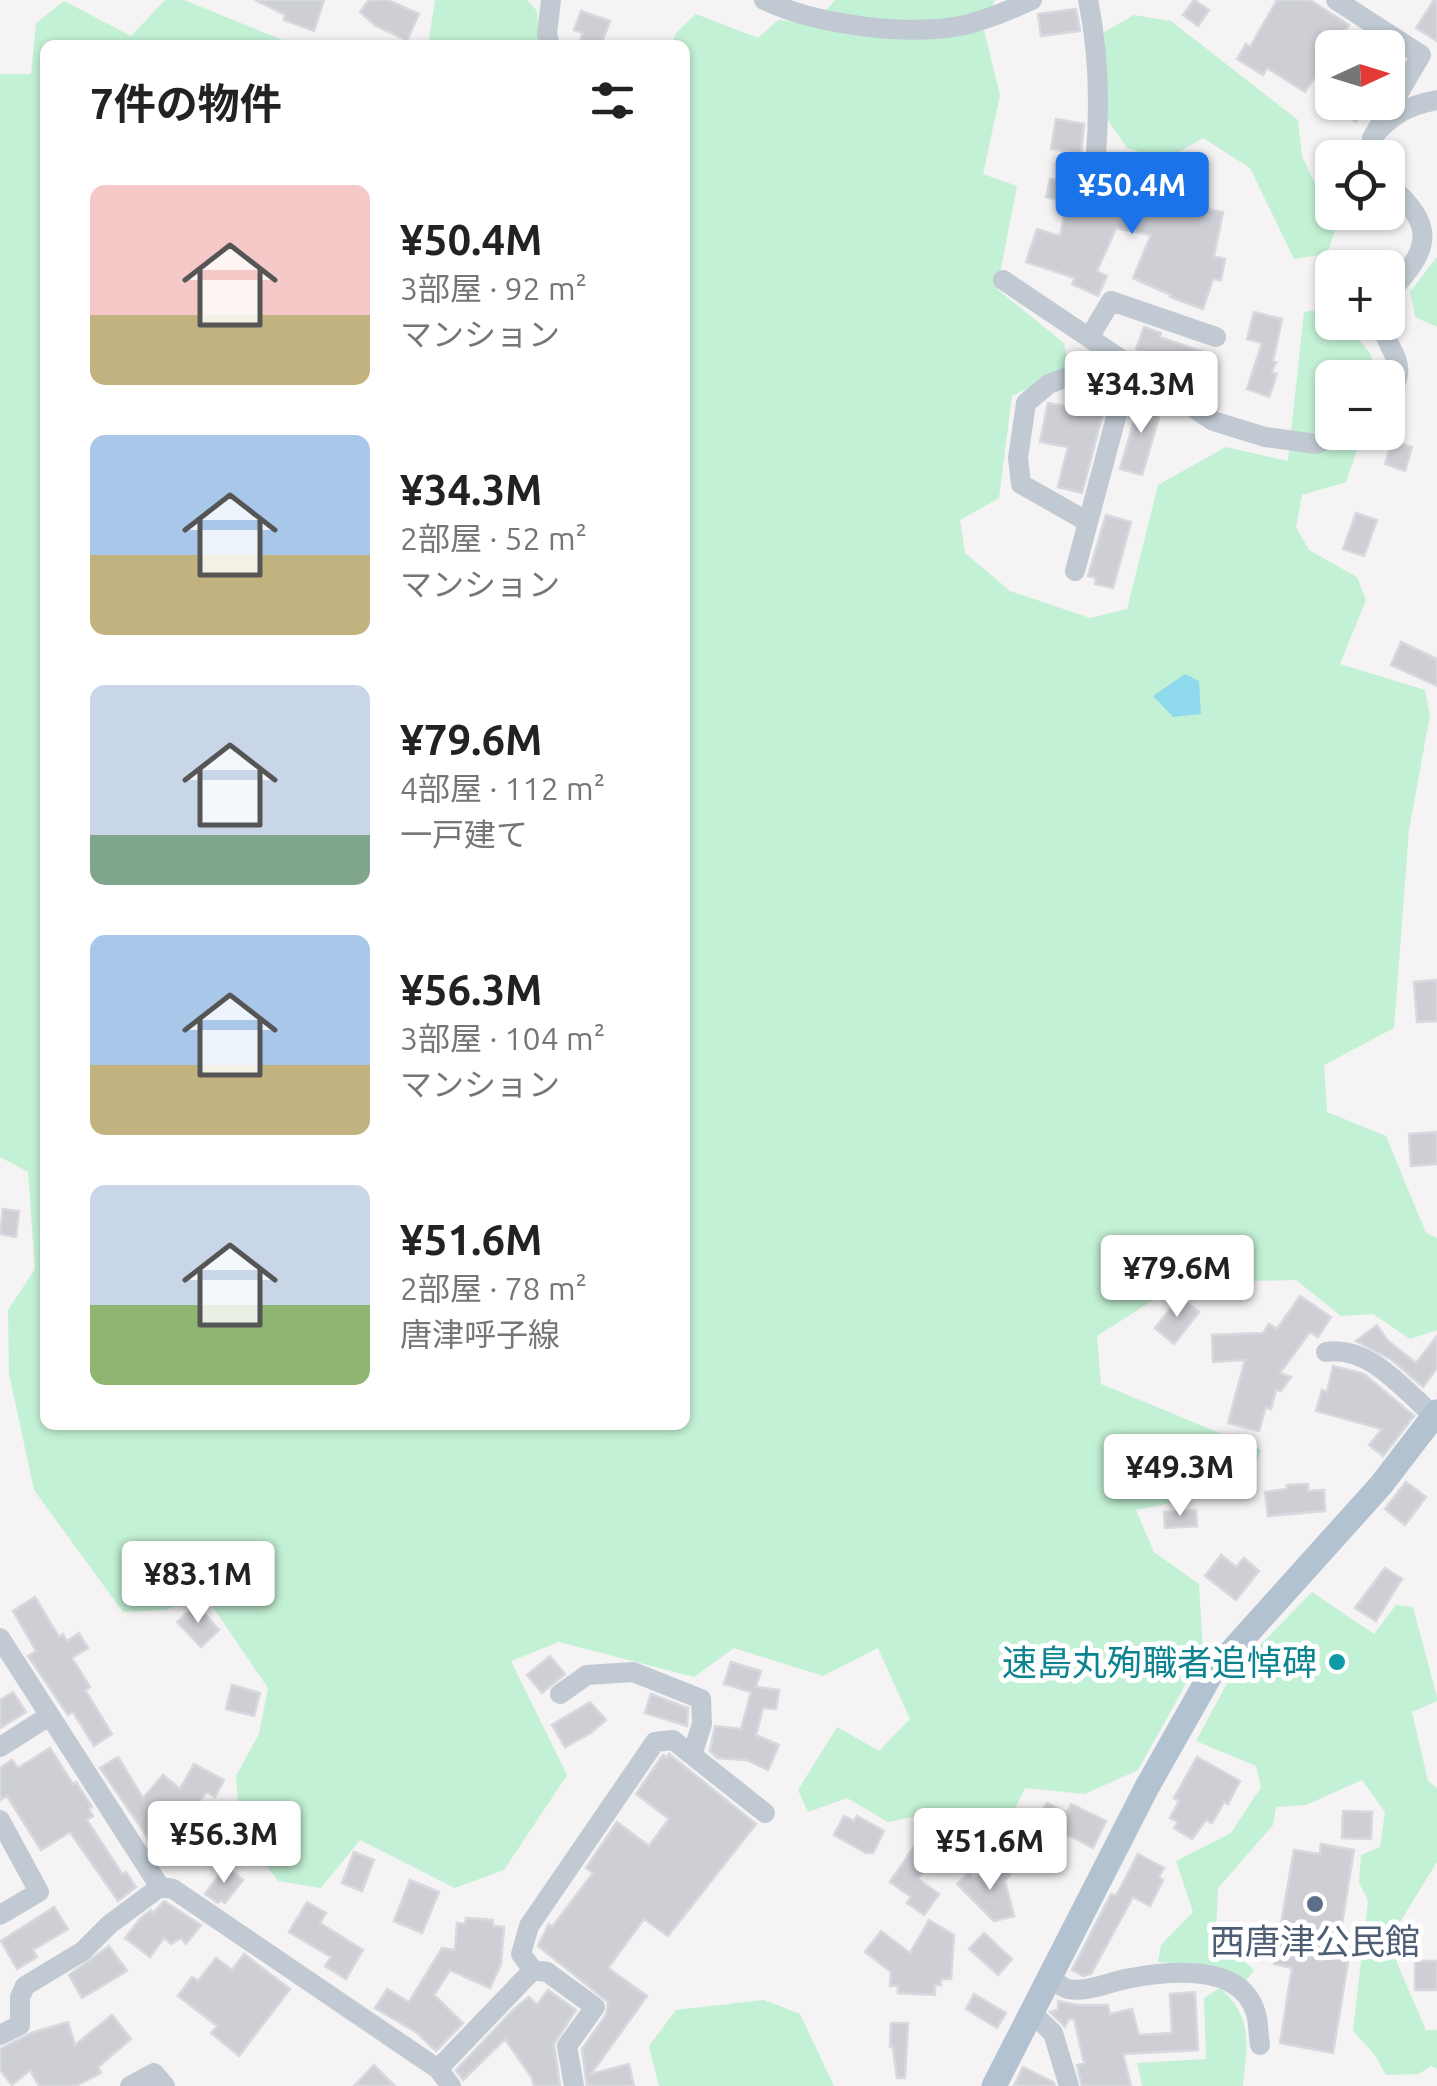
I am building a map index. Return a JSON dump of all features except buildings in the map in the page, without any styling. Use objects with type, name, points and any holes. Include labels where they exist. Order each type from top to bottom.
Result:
[{"type":"main road","points":[[994,2086],[1147,1787],[1210,1674],[1380,1486],[1436,1414]]},
{"type":"street","points":[[548,40],[551,0]]},
{"type":"street","points":[[764,0],[834,21],[906,29],[962,26],[1032,0]]},
{"type":"street","points":[[1088,0],[1100,101],[1096,154]]},
{"type":"street","points":[[1336,0],[1421,54],[1376,140]]},
{"type":"street","points":[[1376,140],[1388,118],[1416,104],[1437,100]]},
{"type":"street","points":[[1405,199],[1422,214],[1427,228],[1426,247],[1405,276]]},
{"type":"street","points":[[1003,280],[1213,421],[1265,438],[1315,444]]},
{"type":"street","points":[[1089,338],[1112,301],[1216,337]]},
{"type":"street","points":[[1075,571],[1130,366]]},
{"type":"street","points":[[1072,375],[1049,384],[1026,403],[1018,458],[1021,484],[1088,522]]},
{"type":"street","points":[[1326,1352],[1341,1350],[1362,1355],[1436,1414]]},
{"type":"street","points":[[0,1638],[160,1887]]},
{"type":"street","points":[[560,1694],[587,1675],[633,1672],[701,1699],[702,1724],[692,1755]]},
{"type":"street","points":[[0,1747],[49,1716]]},
{"type":"street","points":[[574,2086],[566,2046],[595,2007],[547,1972],[534,1970],[522,1954],[529,1926],[655,1742],[673,1740],[765,1813]]},
{"type":"street","points":[[0,1820],[39,1892],[0,1915]]},
{"type":"street","points":[[0,2035],[20,2024],[20,1997],[25,1986],[83,1951],[110,1924],[160,1887],[173,1889],[438,2069],[451,2086]]},
{"type":"street","points":[[438,2069],[534,1970]]},
{"type":"street","points":[[1049,1976],[1065,1988],[1081,1989],[1181,1972],[1214,1976],[1245,1994],[1256,2012],[1260,2046]]},
{"type":"street","points":[[1031,2012],[1053,2033],[1069,2086]]},
{"type":"street","points":[[130,2086],[154,2073],[165,2086]]},
{"type":"green space","points":[[165,0],[184,0],[283,40],[40,40],[40,1430],[690,1430],[690,40],[673,40],[696,14],[758,38],[778,20],[814,24],[835,0],[995,0],[983,26],[1000,95],[983,174],[1017,186],[997,289],[1064,343],[1068,369],[1012,396],[999,498],[960,520],[965,553],[1010,591],[1090,618],[1127,609],[1158,485],[1226,447],[1288,461],[1304,312],[1315,310],[1315,340],[1360,340],[1370,353],[1372,360],[1315,360],[1315,450],[1357,450],[1346,482],[1302,495],[1296,527],[1309,550],[1357,577],[1366,600],[1340,664],[1425,690],[1430,715],[1409,830],[1394,1028],[1324,1065],[1327,1112],[1386,1136],[1426,1233],[1437,1238],[1437,1330],[1410,1339],[1373,1314],[1341,1316],[1296,1280],[1180,1283],[1097,1336],[1101,1384],[1261,1450],[1248,1487],[1136,1510],[1154,1552],[1199,1584],[1203,1653],[1138,1770],[1085,1794],[1025,1788],[1010,1819],[971,1853],[929,1814],[888,1822],[847,1798],[808,1812],[798,1790],[837,1727],[879,1751],[910,1719],[878,1648],[823,1676],[734,1648],[694,1677],[559,1642],[511,1661],[567,1775],[504,1870],[455,1888],[360,1840],[321,1888],[278,1881],[240,1830],[236,1776],[259,1734],[268,1688],[204,1594],[166,1610],[123,1612],[34,1490],[9,1374],[8,1310],[35,1269],[28,1172],[0,1157],[0,74],[31,74],[36,23],[64,1],[131,36]]},
{"type":"green space","points":[[435,0],[527,0],[537,11],[539,40],[429,40]]},
{"type":"green space","points":[[1134,15],[1171,21],[1298,120],[1302,156],[1315,184],[1315,230],[1335,230],[1328,250],[1315,250],[1315,256],[1294,259],[1250,168],[1203,138],[1165,160],[1127,148],[1107,119],[1104,32]]},
{"type":"green space","points":[[1437,257],[1437,327],[1415,317],[1410,292]]},
{"type":"green space","points":[[1312,1592],[1374,1634],[1396,1605],[1413,1607],[1437,1697],[1437,1701],[1412,1712],[1428,1781],[1437,1788],[1437,1862],[1398,1925],[1397,1963],[1426,2030],[1437,2030],[1437,2069],[1431,2066],[1419,2074],[1386,2075],[1375,2055],[1353,2031],[1368,1901],[1359,1882],[1361,1855],[1380,1847],[1385,1812],[1362,1780],[1306,1805],[1276,1807],[1273,1825],[1218,1888],[1216,1934],[1254,1970],[1246,1981],[1203,1964],[1158,1962],[1161,1945],[1193,1912],[1176,1861],[1231,1833],[1261,1787],[1256,1766],[1196,1741],[1232,1674]]},
{"type":"green space","points":[[1220,1988],[1238,2010],[1246,2033],[1243,2086],[1142,2086],[1137,2063],[1206,2059],[1204,1998]]},
{"type":"green space","points":[[764,2000],[800,2014],[834,2086],[659,2086],[649,2046],[676,2010]]},
{"type":"water","points":[[1185,674],[1199,681],[1201,714],[1173,717],[1153,696]]},
{"type":"place","name":"速島丸殉職者追悼碑","points":[[1337,1662]]},
{"type":"place","name":"西唐津公民館","points":[[1315,1904]]}]
